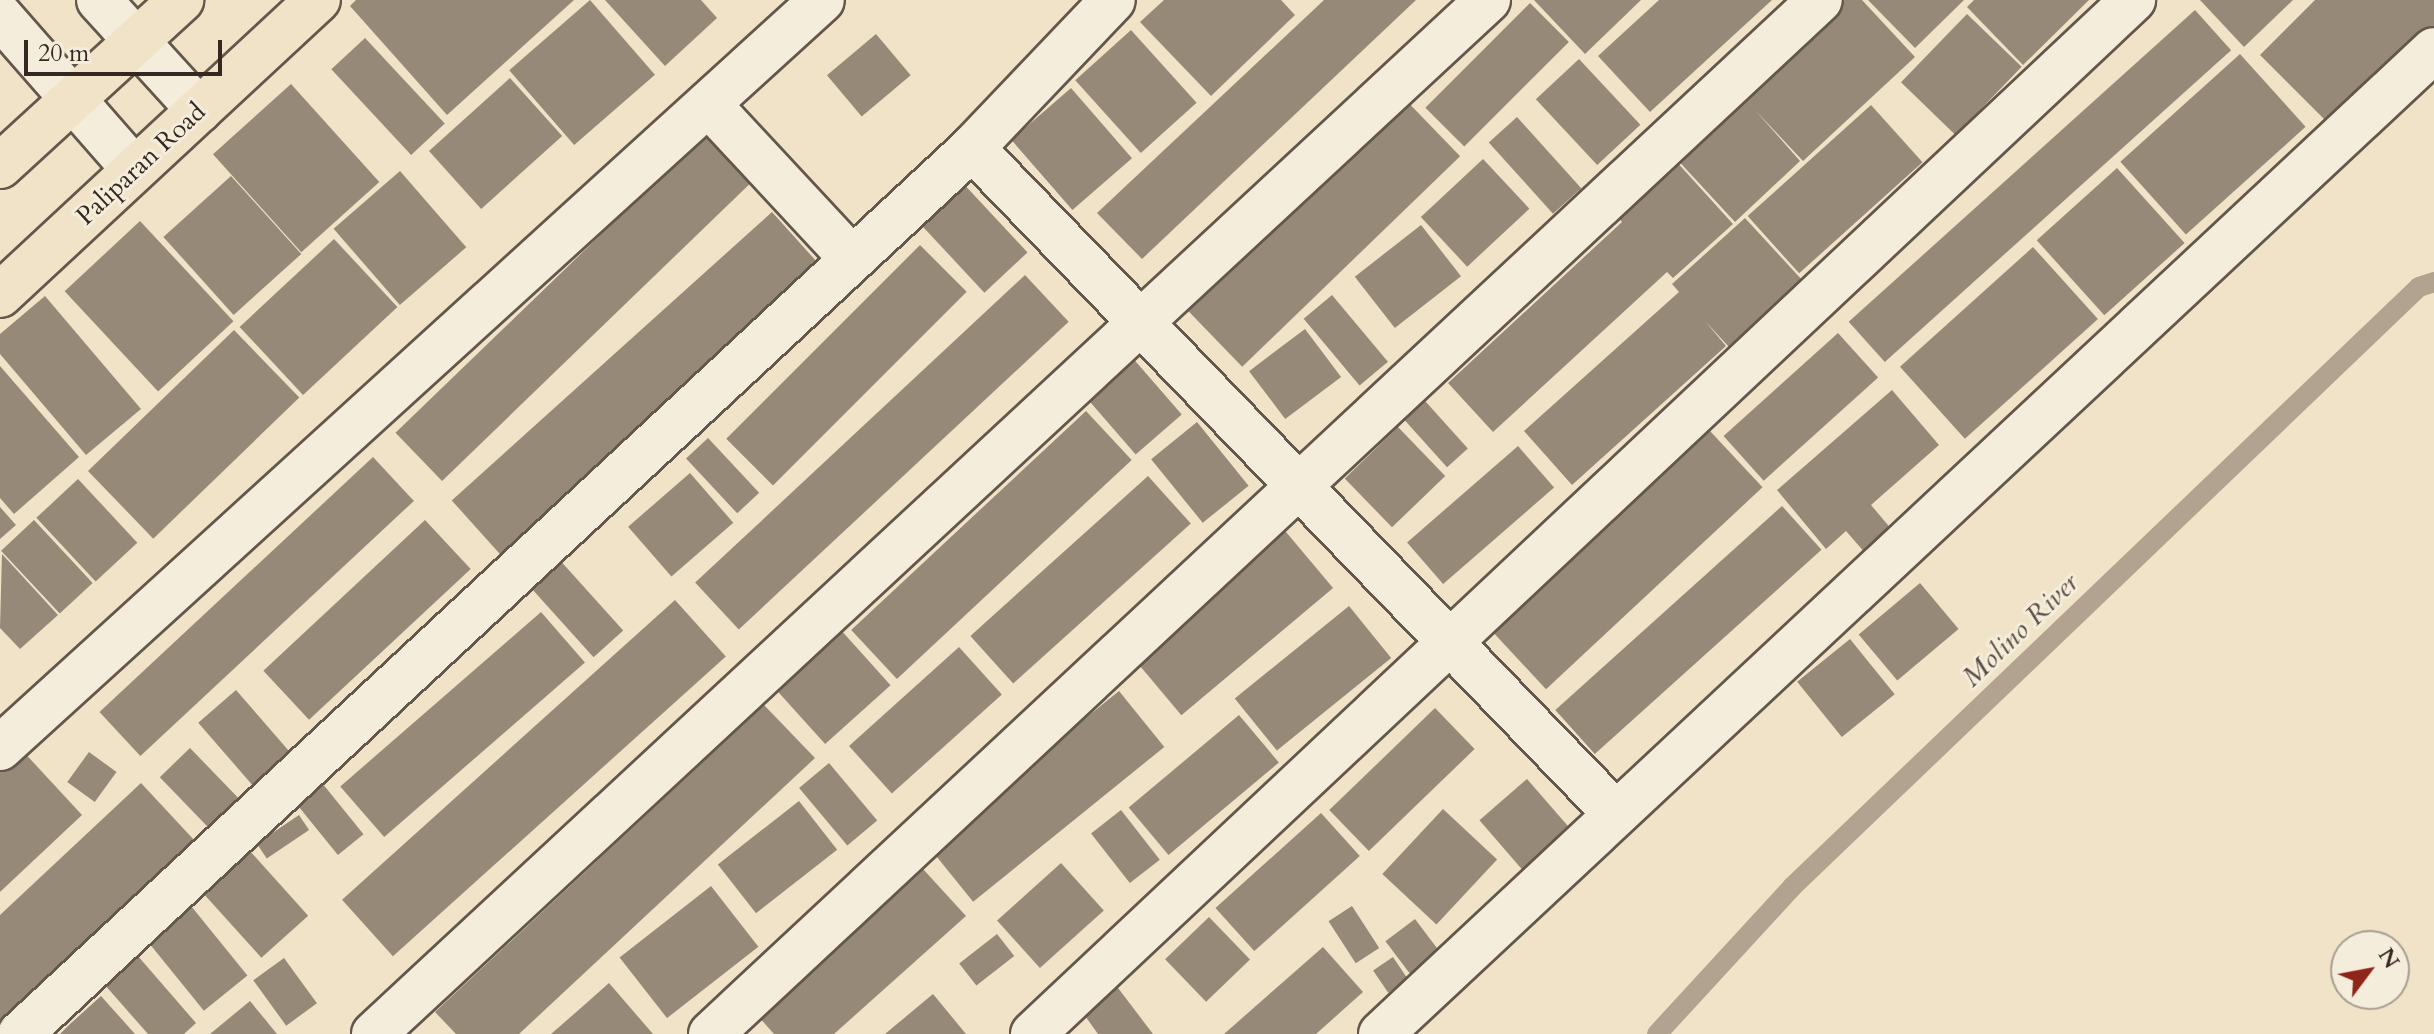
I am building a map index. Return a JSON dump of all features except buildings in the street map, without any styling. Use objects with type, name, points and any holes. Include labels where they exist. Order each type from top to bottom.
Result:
[{"type":"main road","points":[[0,166],[181,0]]},
{"type":"main road","name":"Paliparan Road","points":[[0,295],[133,168],[318,0]]},
{"type":"street","points":[[99,0],[199,110]]},
{"type":"street","points":[[374,1034],[1488,0]]},
{"type":"street","points":[[711,1034],[1820,0]]},
{"type":"street","points":[[1033,1034],[2133,0]]},
{"type":"street","points":[[0,748],[710,106],[792,9]]},
{"type":"street","points":[[20,1034],[972,148],[1085,9]]},
{"type":"street","points":[[0,16],[71,101],[133,168]]},
{"type":"street","points":[[1381,1034],[2434,50]]},
{"type":"street","points":[[710,106],[852,259]]},
{"type":"street","points":[[972,148],[1616,814]]},
{"type":"waterway","name":"Molino River","points":[[1657,1034],[1792,887],[2419,287],[2434,282]]}]
